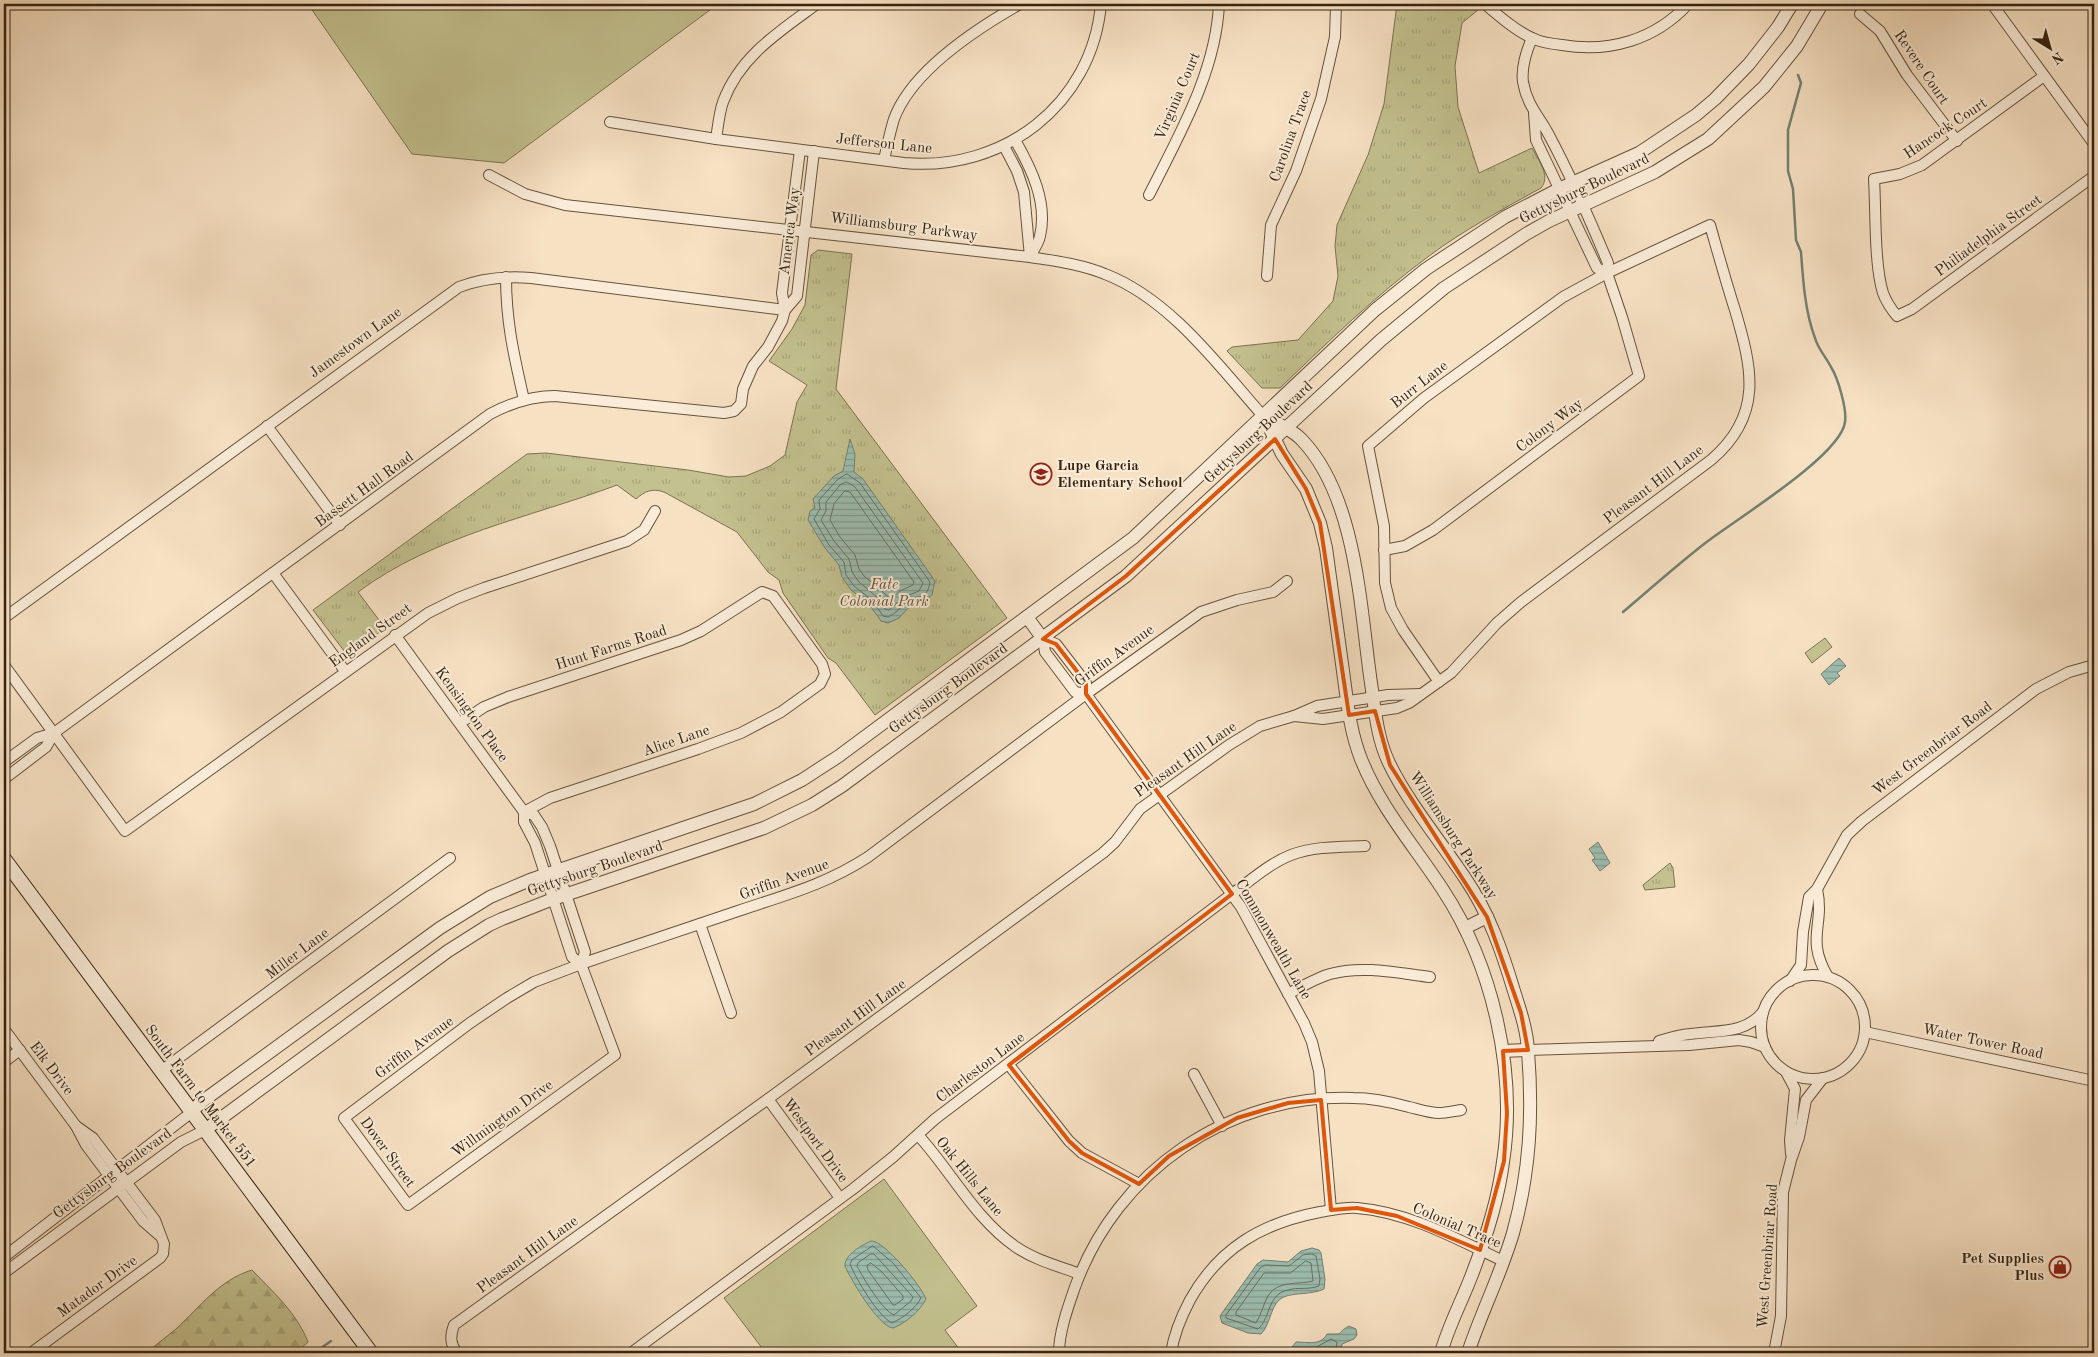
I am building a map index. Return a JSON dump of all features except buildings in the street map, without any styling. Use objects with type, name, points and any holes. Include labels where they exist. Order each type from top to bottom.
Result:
[{"type":"main road","name":"South Farm to Market 551","points":[[4,859],[371,1353]]},
{"type":"street","points":[[716,139],[723,102],[744,64],[775,35],[818,4]]},
{"type":"street","points":[[884,160],[895,118],[915,82],[929,68],[994,19],[1020,4]]},
{"type":"street","name":"Jefferson Lane","points":[[610,122],[716,139],[916,164],[946,163],[977,157],[1015,140],[1046,117],[1064,97],[1075,82],[1093,45],[1100,19],[1101,4]]},
{"type":"street","name":"Virginia Court","points":[[1149,195],[1186,120],[1211,58],[1219,4]]},
{"type":"street","name":"Carolina Trace","points":[[1267,276],[1271,225],[1296,171],[1322,99],[1335,37],[1336,4]]},
{"type":"street","points":[[1485,4],[1505,21],[1532,38],[1583,49],[1608,47],[1637,40],[1658,29],[1675,17],[1688,4]]},
{"type":"street","name":"Gettysburg Boulevard","points":[[4,1256],[192,1112],[200,1103],[452,920],[504,890],[739,810],[791,786],[839,756],[1133,538],[1375,310],[1426,269],[1490,226],[1559,189],[1639,153],[1696,115],[1733,82],[1778,27],[1792,4]]},
{"type":"street","name":"Gettysburg Boulevard","points":[[4,1273],[181,1142],[206,1130],[461,943],[502,918],[567,894],[745,835],[795,814],[842,786],[1126,576],[1381,340],[1444,288],[1504,247],[1570,211],[1662,168],[1689,152],[1727,123],[1764,87],[1781,66],[1811,25],[1822,4]]},
{"type":"street","points":[[1992,4],[2094,144]]},
{"type":"street","name":"Revere Court","points":[[1860,14],[1880,31],[1907,75],[1956,141]]},
{"type":"street","name":"Colony Way","points":[[1384,550],[1405,546],[1433,530],[1639,376],[1622,316],[1606,273],[1608,263],[1583,205],[1549,135],[1534,113],[1523,82],[1526,52],[1532,38]]},
{"type":"street","name":"Hancock Court","points":[[1897,316],[1888,304],[1881,285],[1874,179],[1912,170],[1931,160],[2044,76]]},
{"type":"street","name":"Colony Way","points":[[1534,113],[1536,140],[1597,268],[1606,273]]},
{"type":"street","points":[[1015,140],[1031,168],[1041,207],[1040,237],[1030,257]]},
{"type":"street","points":[[1004,146],[1017,171],[1024,192],[1030,257]]},
{"type":"street","name":"America Way","points":[[734,411],[741,404],[743,389],[753,366],[768,347],[782,321],[785,310],[782,293],[800,150]]},
{"type":"street","name":"America Way","points":[[785,310],[797,296],[814,151]]},
{"type":"street","name":"Williamsburg Parkway","points":[[489,175],[525,194],[565,205],[805,230],[1030,257],[1089,268],[1120,281],[1147,296],[1177,321],[1264,416],[1300,438],[1317,460],[1335,493],[1344,518],[1353,557],[1381,743],[1390,765],[1468,881],[1487,917],[1509,970],[1528,1050],[1530,1143],[1524,1189],[1512,1236],[1468,1353]]},
{"type":"street","name":"Philiadelphia Street","points":[[1897,316],[1912,309],[2094,176]]},
{"type":"street","name":"Burr Lane","points":[[1440,682],[1403,630],[1391,608],[1385,583],[1382,510],[1368,446],[1404,413],[1576,288],[1710,225]]},
{"type":"street","name":"Pleasant Hill Lane","points":[[1294,716],[1323,719],[1397,708],[1409,703],[1440,682],[1458,666],[1508,613],[1711,460],[1728,443],[1740,426],[1749,396],[1750,376],[1748,360],[1710,225]]},
{"type":"street","points":[[506,277],[506,309],[509,333],[524,400]]},
{"type":"street","name":"Jamestown Lane","points":[[4,618],[452,291],[474,281],[506,277],[530,278],[785,310]]},
{"type":"street","name":"Bassett Hall Road","points":[[4,762],[37,738],[54,733],[490,414],[524,400],[540,396],[724,413],[734,411]]},
{"type":"street","name":"Williamsburg Parkway","points":[[1264,416],[1282,454],[1306,488],[1320,523],[1326,548],[1354,742],[1373,787],[1445,892],[1465,928],[1484,978],[1503,1051],[1506,1074],[1504,1161],[1491,1218],[1441,1353]]},
{"type":"street","points":[[266,426],[340,525]]},
{"type":"street","name":"England Street","points":[[54,733],[124,831],[428,612],[458,598],[627,541],[644,530],[655,511]]},
{"type":"street","points":[[273,573],[345,671]]},
{"type":"street","name":"Griffin Avenue","points":[[344,1118],[470,1023],[534,982],[581,964],[820,884],[843,873],[868,857],[1086,694],[1201,612],[1237,600],[1273,592],[1287,581]]},
{"type":"street","name":"Alice Lane","points":[[524,812],[550,798],[741,733],[788,707],[820,684],[825,674],[822,664],[773,596],[766,592]]},
{"type":"street","name":"Hunt Farms Road","points":[[460,723],[484,707],[508,697],[681,640],[701,631],[758,594],[766,592]]},
{"type":"street","points":[[1027,617],[1043,639]]},
{"type":"street","name":"Kensington Place","points":[[395,635],[524,812],[524,822],[535,843],[572,957],[581,964],[614,1056]]},
{"type":"street","name":"Commonwealth Lane","points":[[1043,639],[1056,644],[1086,683],[1086,694],[1241,907],[1304,1023],[1312,1042],[1319,1071],[1331,1210]]},
{"type":"street","name":"West Greenbriar Road","points":[[1790,981],[1800,965],[1809,897],[1817,889],[1847,835],[1862,820],[2036,689],[2069,672],[2094,664]]},
{"type":"street","points":[[4,665],[54,733]]},
{"type":"street","name":"Pleasant Hill Lane","points":[[457,1353],[452,1347],[451,1340],[454,1325],[768,1099],[1103,853],[1115,842],[1140,809],[1229,745],[1260,726],[1294,716],[1317,706],[1373,697],[1408,693],[1421,694]]},
{"type":"street","name":"Bassett Hall Road","points":[[4,779],[46,747],[54,733]]},
{"type":"street","name":"Kensington Place","points":[[524,812],[534,815],[542,827],[567,894],[585,952],[581,964]]},
{"type":"street","name":"Charleston Lane","points":[[631,1353],[840,1198],[935,1119],[1009,1065],[1232,894],[1290,855],[1314,848],[1365,846]]},
{"type":"street","name":"Miller Lane","points":[[161,1071],[450,858]]},
{"type":"street","points":[[1817,889],[1821,905],[1815,945],[1820,964],[1828,977]]},
{"type":"street","points":[[1465,928],[1487,917]]},
{"type":"street","points":[[700,924],[730,1013]]},
{"type":"street","points":[[1288,994],[1328,974],[1346,971],[1381,971],[1430,978]]},
{"type":"street","points":[[1811,975],[1828,977],[1843,984],[1855,996],[1863,1011],[1865,1032],[1862,1045],[1854,1060],[1841,1071],[1823,1078],[1802,1078],[1786,1072],[1774,1061],[1765,1047],[1761,1029],[1764,1011],[1772,996],[1790,981],[1811,975]]},
{"type":"street","points":[[1638,1045],[1689,1034],[1736,1030],[1751,1023],[1764,1011]]},
{"type":"street","name":"Elk Drive","points":[[4,1029],[76,1126],[93,1138],[122,1185]]},
{"type":"street","name":"Water Tower Road","points":[[1865,1032],[2094,1081]]},
{"type":"street","points":[[1503,1051],[1638,1045],[1689,1045],[1739,1040],[1765,1047]]},
{"type":"street","points":[[4,1062],[20,1050]]},
{"type":"street","name":"Willmington Drive","points":[[408,1205],[614,1056]]},
{"type":"street","points":[[1009,1065],[1053,1122],[1082,1153],[1140,1184]]},
{"type":"street","name":"West Greenbriar Road","points":[[1786,1072],[1795,1089],[1790,1140],[1791,1160]]},
{"type":"street","points":[[1194,1074],[1222,1126]]},
{"type":"street","name":"West Greenbriar Road","points":[[1774,1353],[1781,1316],[1784,1192],[1791,1160],[1799,1137],[1806,1100],[1823,1078]]},
{"type":"street","points":[[1059,1353],[1069,1303],[1085,1260],[1103,1228],[1140,1184],[1169,1156],[1200,1136],[1257,1111],[1288,1103],[1353,1098],[1399,1104],[1437,1113],[1461,1110]]},
{"type":"street","name":"Westport Drive","points":[[768,1099],[840,1198]]},
{"type":"street","name":"Dover Street","points":[[344,1118],[408,1205]]},
{"type":"street","name":"Oak Hills Lane","points":[[918,1135],[992,1228],[1017,1247],[1038,1259],[1080,1274]]},
{"type":"street","name":"Matador Drive","points":[[31,1353],[163,1254],[164,1244],[160,1235],[143,1222],[122,1185]]},
{"type":"street","name":"Colonial Trace","points":[[1171,1353],[1180,1319],[1199,1284],[1214,1264],[1235,1246],[1268,1228],[1299,1216],[1331,1210],[1357,1208],[1397,1216],[1420,1224],[1503,1261]]},
{"type":"highlighted area","points":[[1275,439],[1306,489],[1320,523],[1349,715],[1375,711],[1390,765],[1487,917],[1521,1013],[1528,1050],[1503,1051],[1507,1113],[1504,1161],[1480,1250],[1397,1216],[1357,1208],[1331,1210],[1321,1100],[1288,1103],[1237,1118],[1169,1156],[1139,1184],[1082,1153],[1069,1141],[1009,1065],[1232,894],[1086,694],[1086,683],[1056,644],[1043,639],[1126,576]]},
{"type":"green space","points":[[308,4],[718,4],[504,163],[412,154]]},
{"type":"green space","points":[[1397,4],[1473,4],[1478,10],[1462,23],[1455,66],[1458,107],[1479,173],[1532,148],[1543,168],[1544,183],[1541,188],[1456,237],[1409,271],[1353,319],[1280,388],[1262,388],[1227,351],[1232,347],[1298,340],[1333,301],[1338,276],[1335,246],[1337,225],[1368,155],[1384,104]]},
{"type":"green space","name":"Fate Colonial Park","points":[[818,250],[852,254],[836,389],[1007,618],[875,715],[836,663],[828,658],[783,593],[779,580],[768,572],[737,532],[664,492],[649,491],[636,499],[617,485],[451,542],[388,572],[358,592],[385,628],[348,656],[313,610],[527,454],[546,453],[688,470],[729,477],[746,476],[770,466],[785,455],[797,402],[807,385],[769,361],[792,329],[805,305],[811,255]]},
{"type":"green space","points":[[1825,638],[1832,647],[1812,663],[1805,653]]},
{"type":"green space","points":[[1670,863],[1673,868],[1675,887],[1645,890],[1643,885]]},
{"type":"green space","points":[[884,1179],[977,1306],[945,1330],[962,1353],[755,1353],[762,1348],[724,1298]]},
{"type":"green space","points":[[252,1270],[284,1303],[303,1331],[308,1342],[296,1353],[146,1353],[176,1329],[220,1287],[240,1274]]},
{"type":"water","points":[[850,439],[855,454],[854,472],[863,479],[935,581],[932,595],[925,601],[910,606],[899,618],[888,623],[881,621],[869,604],[851,590],[842,577],[839,565],[825,548],[808,520],[810,511],[815,508],[813,499],[834,476],[843,471]]},
{"type":"water","points":[[1839,658],[1846,666],[1837,673],[1840,676],[1829,685],[1821,674]]},
{"type":"water","points":[[1598,842],[1610,863],[1600,871],[1592,860],[1595,858],[1589,849]]},
{"type":"water","points":[[871,1241],[885,1248],[893,1256],[910,1275],[926,1299],[912,1316],[893,1328],[887,1325],[873,1311],[845,1266],[845,1262],[850,1254]]},
{"type":"water","points":[[1312,1248],[1319,1250],[1321,1253],[1325,1279],[1324,1289],[1283,1297],[1276,1304],[1261,1334],[1248,1333],[1222,1323],[1220,1316],[1257,1264],[1263,1260],[1288,1262],[1301,1251]]},
{"type":"water","points":[[1349,1326],[1356,1329],[1357,1335],[1354,1339],[1342,1344],[1341,1353],[1290,1353],[1289,1351],[1296,1342],[1317,1342],[1327,1334],[1339,1334]]},
{"type":"waterway","points":[[1623,612],[1704,544],[1806,469],[1839,436],[1845,422],[1843,402],[1834,372],[1818,346],[1809,318],[1801,252],[1796,240],[1793,189],[1788,171],[1788,130],[1801,83],[1798,75]]},
{"type":"waterway","points":[[314,1353],[331,1341]]},
{"type":"place","name":"Lupe Garcia Elementary School","points":[[1041,474]]},
{"type":"place","name":"Pet Supplies Plus","points":[[2060,1267]]}]
